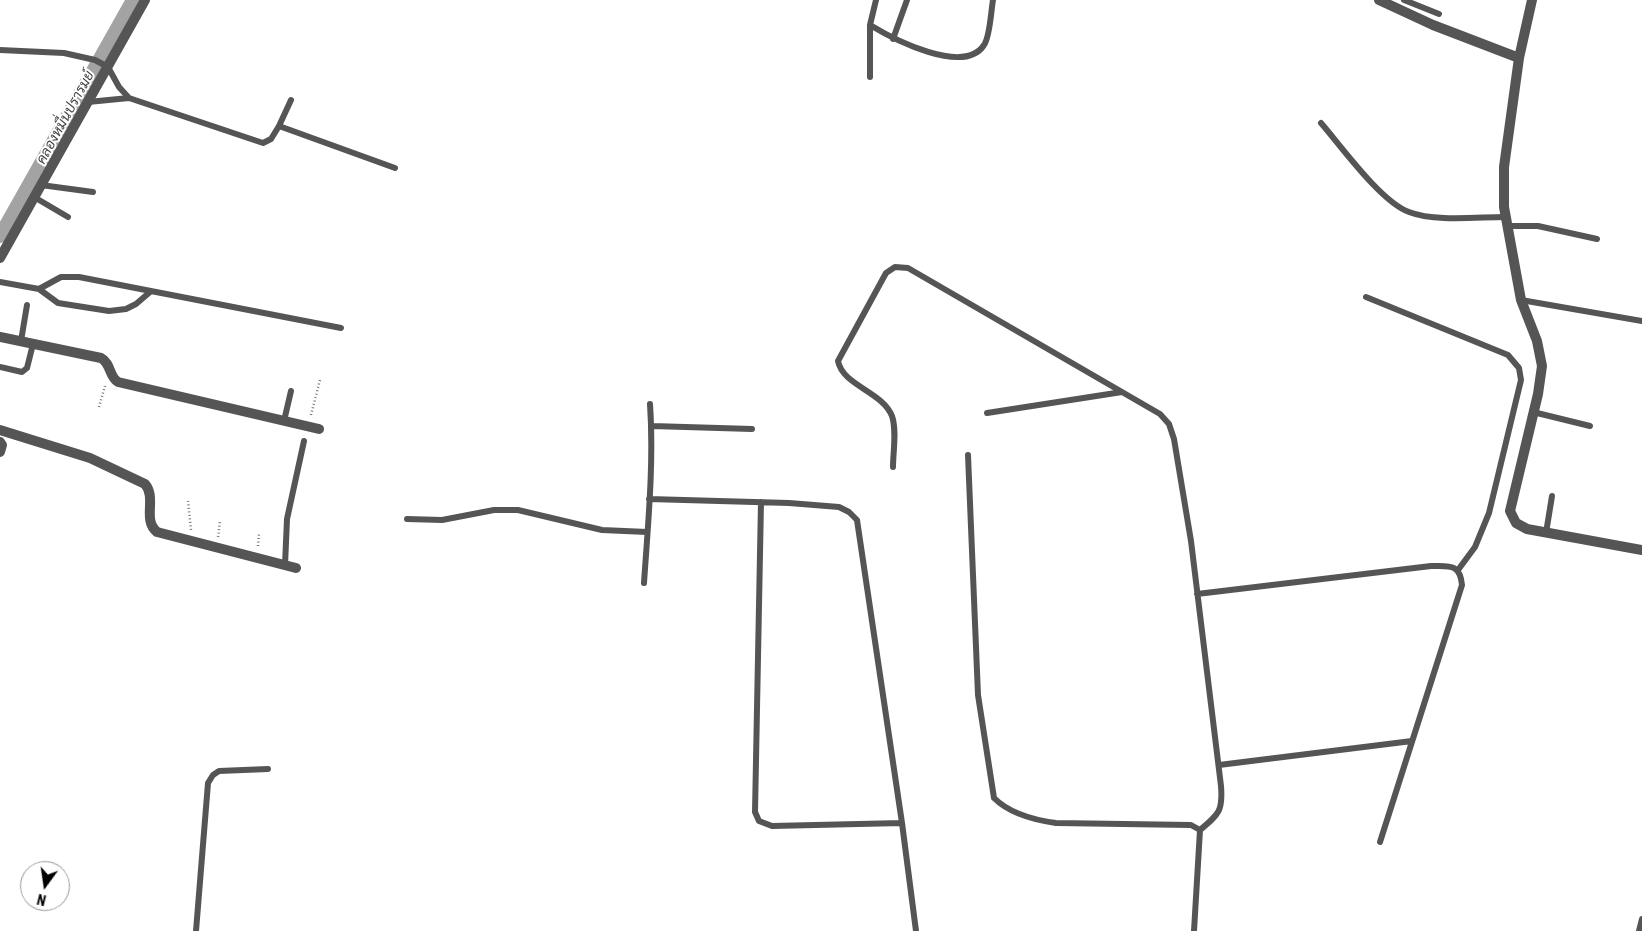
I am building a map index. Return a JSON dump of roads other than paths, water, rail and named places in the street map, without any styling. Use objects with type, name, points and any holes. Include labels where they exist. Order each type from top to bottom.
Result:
[{"type":"street","points":[[0,258],[144,0]]},
{"type":"street","points":[[1379,0],[1433,25],[1519,58]]},
{"type":"street","points":[[1532,0],[1519,58],[1504,167],[1506,222],[1521,300],[1537,340],[1542,366],[1510,511],[1516,523],[1527,529],[1642,550]]},
{"type":"street","points":[[0,337],[101,358],[107,362],[113,378],[118,382],[319,429]]},
{"type":"street","points":[[0,430],[90,458],[145,484],[150,490],[152,528],[164,535],[296,568]]},
{"type":"street","points":[[0,442],[2,445],[0,452]]},
{"type":"lane","points":[[870,77],[870,25],[876,0]]},
{"type":"lane","points":[[894,39],[907,0]]},
{"type":"lane","points":[[870,25],[894,39],[939,55],[969,56],[977,54],[985,44],[993,0]]},
{"type":"lane","points":[[1404,0],[1439,14]]},
{"type":"lane","points":[[0,50],[75,54],[95,60],[108,67],[119,87],[129,98]]},
{"type":"lane","points":[[88,102],[129,98],[252,142],[263,144],[271,139],[291,100]]},
{"type":"lane","points":[[1320,123],[1382,193],[1408,212],[1538,226],[1596,239]]},
{"type":"lane","points":[[279,126],[395,168]]},
{"type":"lane","points":[[41,185],[93,192]]},
{"type":"lane","points":[[34,197],[68,217]]},
{"type":"lane","points":[[893,467],[892,416],[880,401],[840,369],[838,361],[886,273],[895,267],[908,268],[1160,414],[1169,424],[1178,467],[1198,594],[1222,803],[1218,815],[1200,830],[1194,931]]},
{"type":"lane","points":[[39,289],[62,277],[71,276],[341,328]]},
{"type":"lane","points":[[0,282],[39,289],[58,303],[109,311],[126,309],[136,304],[150,292]]},
{"type":"lane","points":[[1366,297],[1508,355],[1519,368],[1521,380],[1489,513],[1475,547],[1458,570]]},
{"type":"lane","points":[[1521,300],[1642,320]]},
{"type":"lane","points":[[21,341],[27,305]]},
{"type":"lane","points":[[0,367],[22,372],[26,368],[33,344]]},
{"type":"lane","points":[[284,421],[291,391]]},
{"type":"lane","points":[[987,413],[1122,392]]},
{"type":"lane","points":[[644,584],[650,499],[652,426],[650,404]]},
{"type":"lane","points":[[1533,412],[1590,426]]},
{"type":"lane","points":[[652,426],[752,429]]},
{"type":"lane","points":[[285,565],[287,519],[304,441]]},
{"type":"lane","points":[[968,455],[978,695],[994,798],[1003,807],[1038,820],[1056,823],[1191,825],[1200,830]]},
{"type":"lane","points":[[1546,533],[1552,496]]},
{"type":"lane","points":[[650,499],[762,502],[839,507],[849,512],[857,520],[916,931]]},
{"type":"lane","points":[[762,502],[755,812],[759,821],[772,826],[902,823]]},
{"type":"lane","points":[[406,519],[442,520],[494,510],[518,510],[602,530],[647,532]]},
{"type":"lane","points":[[1198,594],[1431,566],[1451,566],[1458,570],[1461,575],[1462,585],[1380,842]]},
{"type":"lane","points":[[1219,765],[1412,741]]},
{"type":"lane","points":[[196,931],[208,783],[213,774],[219,771],[268,769]]},
{"type":"lane","points":[[1639,931],[1642,920]]},
{"type":"waterway","name":"คลองหมื่นปรารมย์","points":[[0,236],[133,0]]}]
